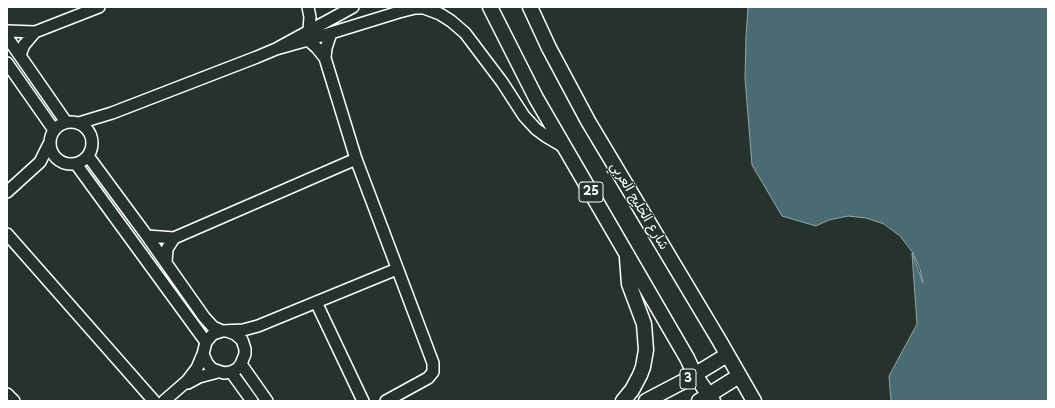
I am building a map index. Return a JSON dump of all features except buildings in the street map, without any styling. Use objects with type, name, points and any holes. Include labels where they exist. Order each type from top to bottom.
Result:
[{"type":"main road","name":"25","points":[[490,7],[536,98],[687,358],[707,399]]},
{"type":"main road","name":"شارع الخليج العربي","points":[[530,7],[549,48],[588,121],[754,401]]},
{"type":"main road","points":[[622,401],[639,379],[646,350],[644,324],[629,284],[627,256]]},
{"type":"main road","name":"3","points":[[646,401],[695,375],[727,355]]},
{"type":"main road","name":"3","points":[[707,399],[739,376]]},
{"type":"street","points":[[7,31],[35,32],[99,7]]},
{"type":"street","points":[[79,123],[112,113],[276,49],[308,35],[326,21],[353,7]]},
{"type":"street","points":[[309,8],[320,18],[326,21]]},
{"type":"street","points":[[309,8],[310,24],[308,35],[325,58],[356,159],[434,368],[428,378],[386,401]]},
{"type":"street","points":[[308,35],[331,33],[415,8],[424,8],[440,14],[465,33],[502,82],[524,116],[536,129],[564,147]]},
{"type":"street","points":[[20,55],[24,44],[35,32]]},
{"type":"street","points":[[325,58],[326,48],[331,33]]},
{"type":"street","points":[[7,37],[66,122]]},
{"type":"street","points":[[7,63],[54,130]]},
{"type":"street","points":[[90,135],[98,125],[112,113]]},
{"type":"street","points":[[7,192],[44,156],[49,144],[50,136],[59,125],[66,122],[73,122],[79,123],[85,127],[90,135],[92,144],[88,156],[82,161],[76,164],[62,162],[35,166]]},
{"type":"street","points":[[49,144],[53,155],[62,162]]},
{"type":"street","points":[[88,156],[208,322],[217,329],[231,332],[239,337],[245,349]]},
{"type":"street","points":[[147,236],[174,238],[356,159]]},
{"type":"street","points":[[76,164],[206,342]]},
{"type":"street","points":[[7,234],[154,401]]},
{"type":"street","points":[[166,262],[167,249],[174,238]]},
{"type":"street","points":[[182,386],[196,368],[203,354],[206,342],[213,334],[224,331],[243,330],[258,326],[397,269]]},
{"type":"street","points":[[316,302],[363,401]]},
{"type":"street","points":[[164,401],[182,386],[199,377],[218,372],[230,372],[242,364],[245,349],[250,337],[258,326]]},
{"type":"street","points":[[203,354],[207,364],[218,372]]},
{"type":"street","points":[[242,364],[267,401]]},
{"type":"street","points":[[230,372],[252,401]]},
{"type":"street","points":[[7,394],[14,401]]},
{"type":"water","points":[[748,7],[1048,7],[1048,401],[891,401],[889,376],[917,324],[912,253],[923,283],[920,269],[913,253],[900,236],[884,224],[866,218],[848,216],[829,220],[816,226],[782,216],[752,165],[745,78]]}]
